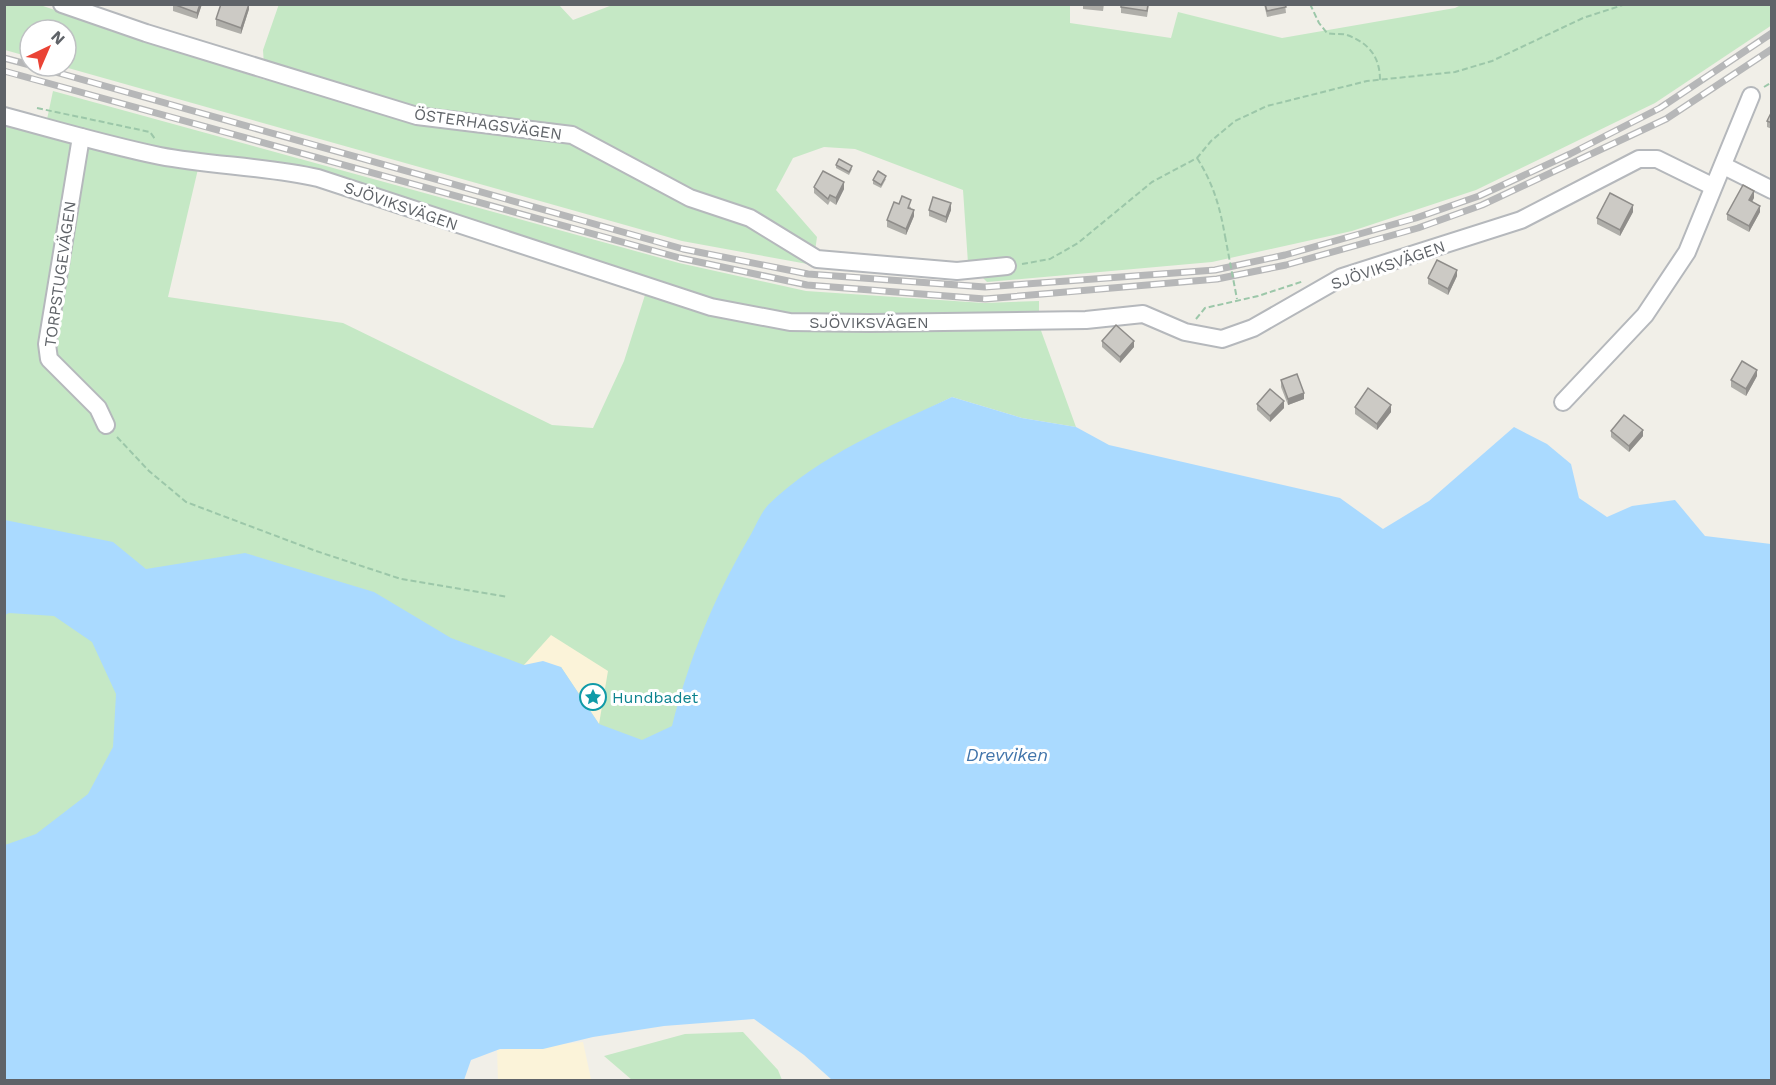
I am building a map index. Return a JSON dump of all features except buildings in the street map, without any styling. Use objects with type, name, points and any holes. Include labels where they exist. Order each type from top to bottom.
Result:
[{"type":"street","name":"ÖSTERHAGSVÄGEN","points":[[62,4],[146,33],[417,116],[572,135],[690,198],[750,218],[817,259],[957,271],[1007,266]]},
{"type":"street","points":[[1563,402],[1645,315],[1687,252],[1712,186],[1724,166],[1751,96]]},
{"type":"street","name":"SJÖVIKSVÄGEN","points":[[4,116],[158,155],[274,168],[318,178],[711,307],[779,320],[881,323],[1086,320],[1143,314],[1185,332],[1222,339],[1252,328],[1342,277],[1521,220],[1639,159],[1658,159],[1712,186]]},
{"type":"street","name":"TORPSTUGEVÄGEN","points":[[81,137],[47,344],[49,359],[98,408],[106,425]]},
{"type":"street","points":[[1724,166],[1772,190]]},
{"type":"path","points":[[1310,4],[1318,23],[1327,33],[1345,35],[1369,49],[1380,64],[1380,80]]},
{"type":"path","points":[[1007,266],[1050,259],[1078,243],[1152,182],[1197,158],[1211,141],[1235,122],[1267,106],[1380,80],[1455,72],[1492,62],[1583,18],[1626,4]]},
{"type":"path","points":[[36,107],[150,132],[158,142],[158,155]]},
{"type":"path","points":[[1197,158],[1211,180],[1220,204],[1236,299]]},
{"type":"path","points":[[1185,332],[1205,308],[1236,299],[1258,296],[1298,281],[1309,280]]},
{"type":"path","points":[[106,425],[149,471],[186,502],[316,551],[401,579],[508,597]]},
{"type":"green space","points":[[279,4],[559,5],[573,20],[615,4],[1070,4],[1070,23],[1171,38],[1178,12],[1282,38],[1455,8],[1463,4],[1771,5],[1772,25],[1655,103],[1476,190],[1352,231],[1212,262],[987,282],[968,263],[963,190],[855,149],[824,147],[793,158],[776,190],[817,237],[813,265],[682,241],[78,71],[78,18],[18,18],[18,54],[5,50],[4,5],[40,5],[265,80],[263,50]]},
{"type":"green space","points":[[53,91],[679,263],[806,291],[984,303],[1039,301],[1039,317],[792,318],[712,303],[319,175],[199,158],[46,124]]},
{"type":"green space","name":"Drevviken","points":[[4,122],[198,169],[168,297],[343,323],[552,425],[593,428],[624,361],[645,295],[711,313],[1039,325],[1076,427],[1022,418],[952,397],[865,440],[1094,912],[5,1080]]},
{"type":"green space","points":[[743,1032],[778,1070],[782,1080],[632,1080],[604,1056],[685,1034]]},
{"type":"sand","name":"Hundbadet","points":[[551,635],[608,671],[599,724],[561,667],[524,665]]},
{"type":"sand","points":[[583,1042],[591,1079],[498,1080],[497,1050]]},
{"type":"water","name":"Drevviken","points":[[952,397],[1022,418],[1076,427],[1109,445],[1340,498],[1383,529],[1429,501],[1514,427],[1547,444],[1571,464],[1579,498],[1607,517],[1632,506],[1675,500],[1705,536],[1771,544],[1771,1080],[832,1080],[804,1055],[754,1019],[664,1026],[593,1037],[543,1049],[500,1049],[471,1060],[464,1080],[5,1080],[5,845],[36,834],[88,794],[113,747],[116,694],[92,642],[54,616],[9,613],[5,615],[5,520],[113,542],[146,569],[245,553],[374,592],[451,638],[524,665],[543,661],[561,667],[599,724],[642,740],[672,726],[686,677],[713,608],[768,505],[788,487],[832,457]]},
{"type":"railway","points":[[77,78],[683,249],[808,274],[985,287],[1215,270],[1285,255],[1416,218],[1479,196],[1570,154],[1660,108],[1772,33]]},
{"type":"railway","points":[[4,71],[680,258],[807,285],[985,299],[1217,279],[1286,265],[1418,228],[1482,205],[1666,119],[1772,49]]},
{"type":"railway","points":[[4,58],[18,62]]},
{"type":"place","name":"Hundbadet","points":[[593,697]]}]
